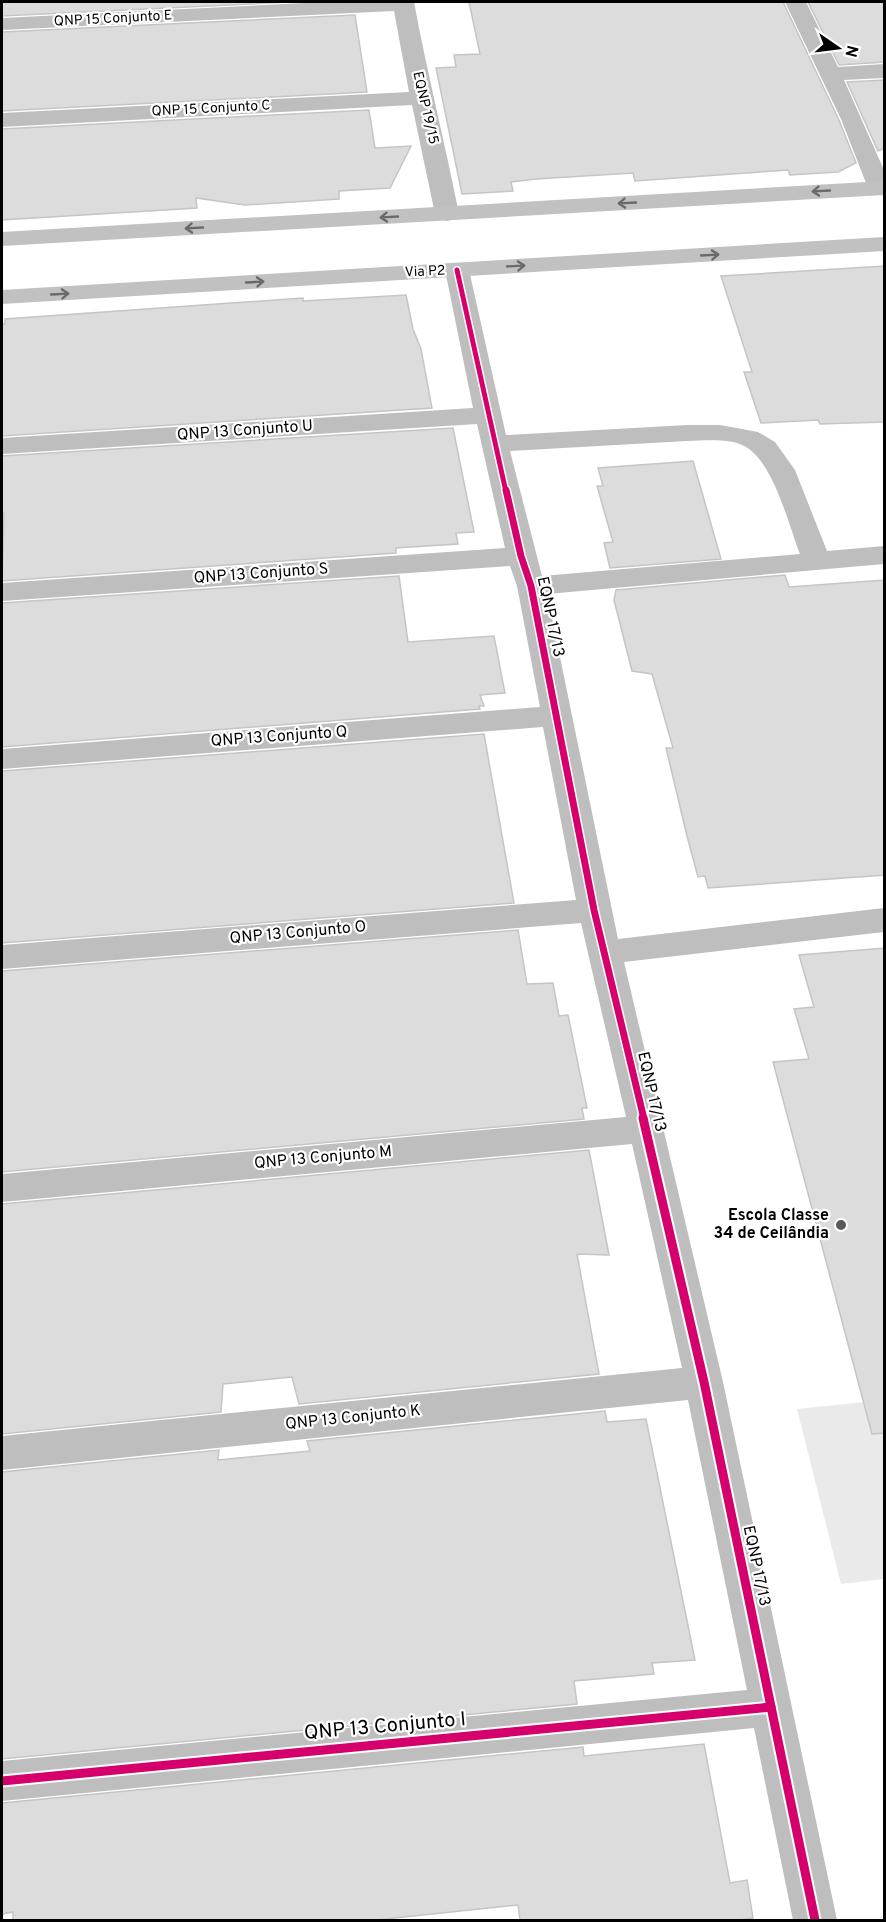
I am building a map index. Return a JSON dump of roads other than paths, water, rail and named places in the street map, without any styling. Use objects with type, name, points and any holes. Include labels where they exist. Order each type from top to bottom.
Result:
[{"type":"main road","points":[[2,239],[882,188]]},
{"type":"main road","name":"Via P2","points":[[2,297],[885,244]]},
{"type":"street","points":[[796,2],[882,188]]},
{"type":"street","name":"QNP 15 Conjunto E","points":[[2,24],[404,3]]},
{"type":"street","name":"EQNP 19/15","points":[[404,3],[421,98],[434,147],[447,214]]},
{"type":"street","points":[[831,74],[885,71]]},
{"type":"street","name":"QNP 15 Conjunto C","points":[[2,120],[421,98]]},
{"type":"street","name":"EQNP 17/13","points":[[457,270],[526,571],[594,910],[705,1382],[815,1920]]},
{"type":"street","points":[[492,430],[720,433],[749,438],[766,448],[781,470],[817,561]]},
{"type":"street","name":"QNP 13 Conjunto U","points":[[2,446],[492,430]]},
{"type":"street","name":"EQNP 17/13","points":[[526,571],[817,561],[885,555]]},
{"type":"street","name":"QNP 13 Conjunto S","points":[[2,592],[526,571]]},
{"type":"street","name":"QNP 13 Conjunto Q","points":[[2,759],[556,716]]},
{"type":"street","name":"QNP 13 Conjunto O","points":[[2,957],[594,910]]},
{"type":"street","points":[[605,952],[885,920]]},
{"type":"street","name":"QNP 13 Conjunto M","points":[[2,1188],[645,1129]]},
{"type":"street","name":"QNP 13 Conjunto K","points":[[2,1454],[705,1382]]},
{"type":"street","name":"QNP 13 Conjunto I","points":[[2,1781],[771,1707]]},
{"type":"place","name":"Escola Classe 34 de Ceilândia","points":[[841,1225]]}]
